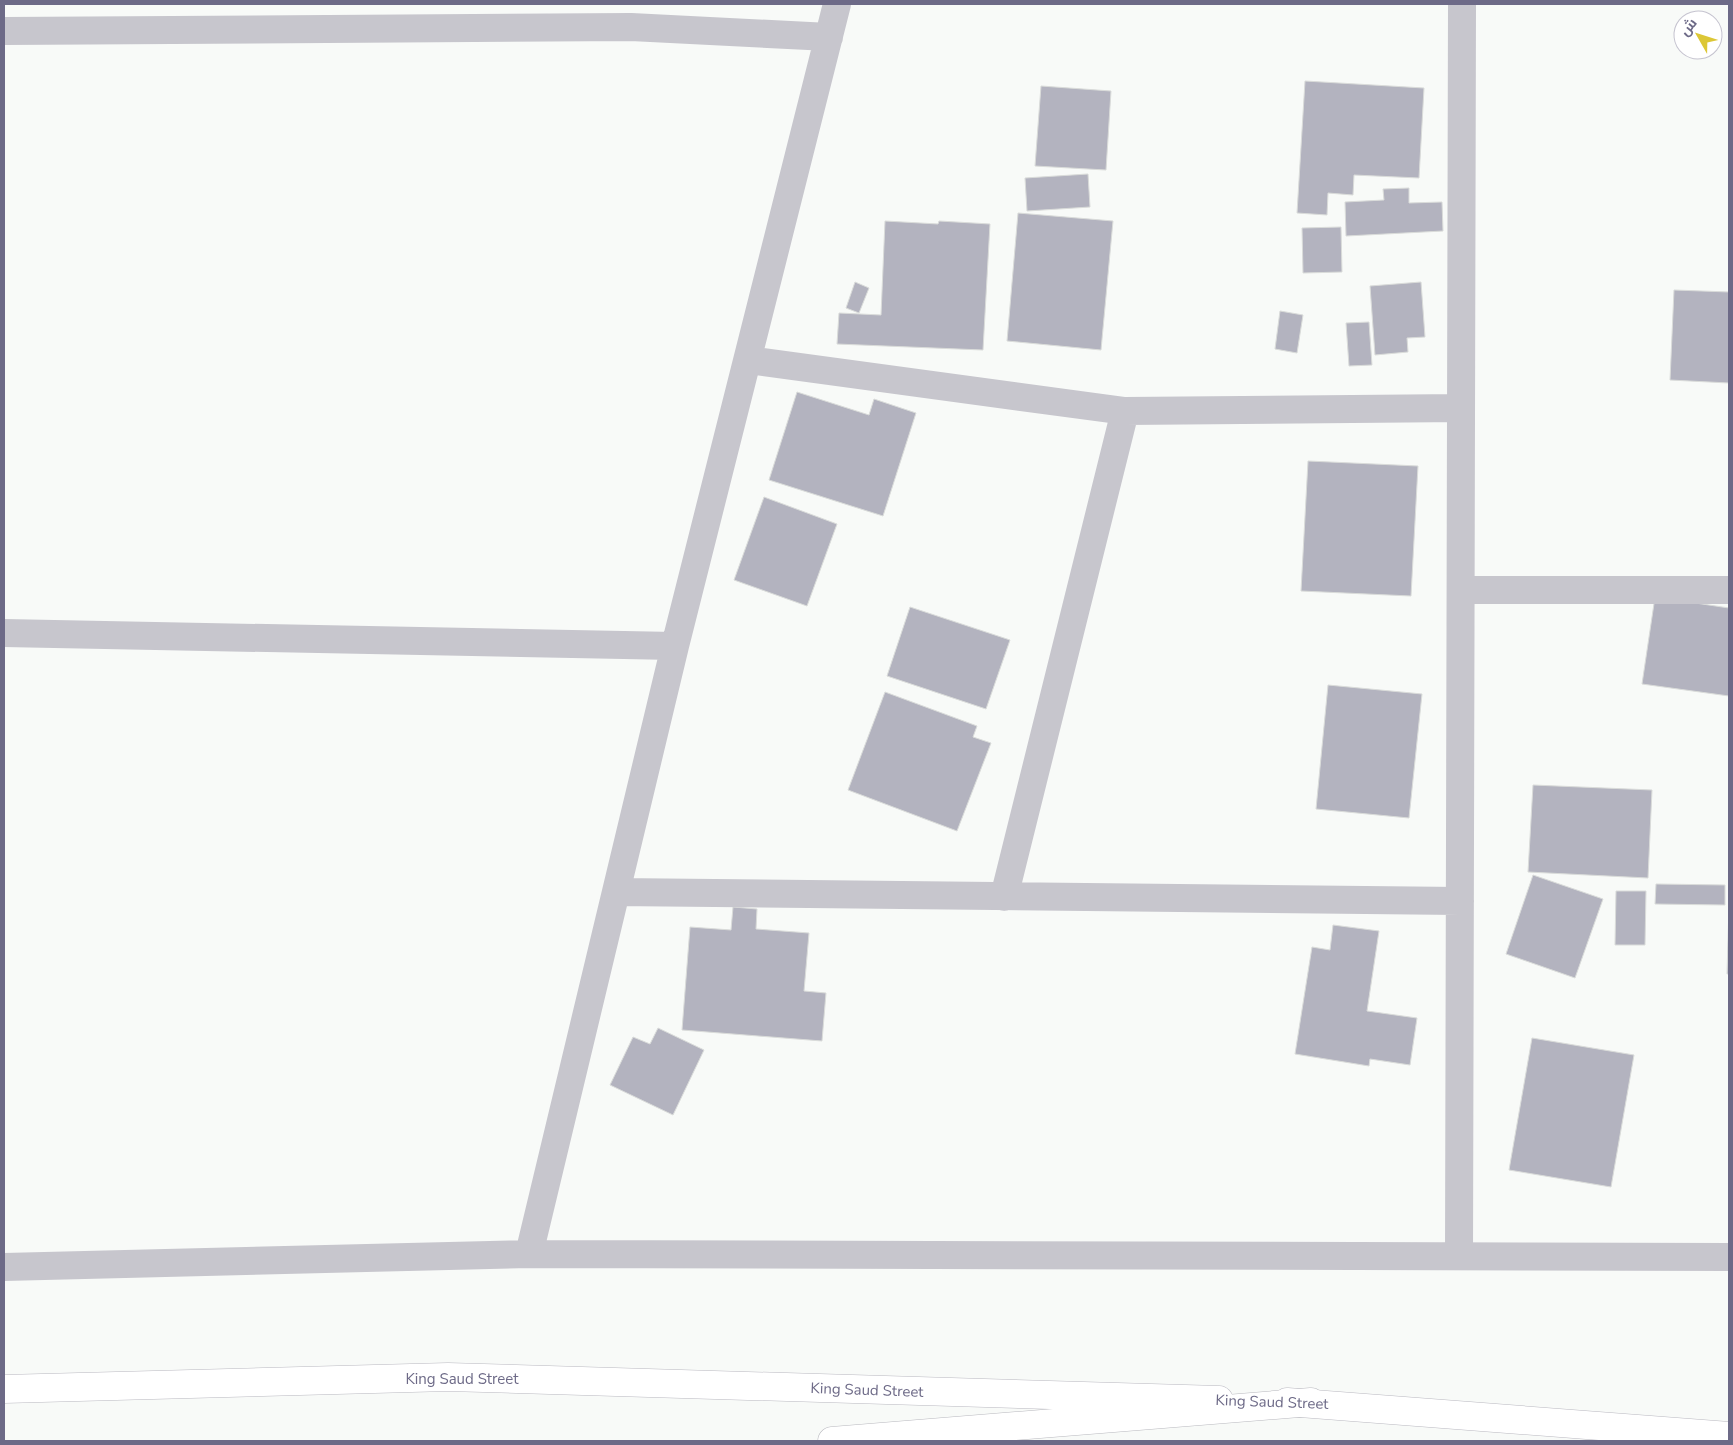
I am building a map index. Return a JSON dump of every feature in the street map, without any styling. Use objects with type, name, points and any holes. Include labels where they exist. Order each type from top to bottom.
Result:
[{"type":"main road","name":"King Saud Street","points":[[4,1389],[448,1378],[1312,1402],[1729,1436]]},
{"type":"main road","points":[[832,1441],[1312,1402]]},
{"type":"street","points":[[529,1254],[675,646],[837,4]]},
{"type":"street","points":[[1459,1256],[1462,4]]},
{"type":"street","points":[[4,30],[631,26],[829,37]]},
{"type":"street","points":[[748,360],[1125,411],[1461,408]]},
{"type":"street","points":[[1004,897],[1125,411]]},
{"type":"street","points":[[1461,590],[1729,590]]},
{"type":"street","points":[[4,633],[675,646]]},
{"type":"street","points":[[616,892],[1460,901]]},
{"type":"street","points":[[4,1267],[529,1254],[1729,1257]]},
{"type":"building","points":[[1305,81],[1424,88],[1419,178],[1354,175],[1353,195],[1328,193],[1327,215],[1297,213]]},
{"type":"building","points":[[1041,86],[1111,91],[1106,170],[1035,166]]},
{"type":"building","points":[[1088,174],[1090,207],[1027,211],[1025,178]]},
{"type":"building","points":[[1409,188],[1409,203],[1442,202],[1443,231],[1346,236],[1345,202],[1384,200],[1383,189]]},
{"type":"building","points":[[1018,213],[1113,221],[1101,350],[1007,341]]},
{"type":"building","points":[[885,221],[938,224],[939,221],[990,224],[983,350],[837,344],[839,313],[881,315]]},
{"type":"building","points":[[1341,227],[1342,272],[1303,273],[1302,228]]},
{"type":"building","points":[[855,282],[869,288],[859,313],[846,308]]},
{"type":"building","points":[[1421,282],[1425,337],[1407,338],[1408,352],[1375,355],[1370,286]]},
{"type":"building","points":[[1674,290],[1729,292],[1729,383],[1670,380]]},
{"type":"building","points":[[1280,311],[1303,315],[1297,353],[1275,349]]},
{"type":"building","points":[[1369,322],[1372,365],[1349,366],[1346,323]]},
{"type":"building","points":[[797,392],[869,415],[874,399],[916,413],[883,516],[769,480]]},
{"type":"building","points":[[1308,461],[1418,466],[1411,596],[1301,591]]},
{"type":"building","points":[[764,497],[837,524],[807,606],[734,580]]},
{"type":"building","points":[[1655,597],[1729,608],[1729,696],[1642,684]]},
{"type":"building","points":[[910,607],[1010,640],[986,709],[887,676]]},
{"type":"building","points":[[1328,685],[1422,694],[1409,818],[1316,809]]},
{"type":"building","points":[[885,692],[977,726],[973,737],[991,743],[957,831],[848,790]]},
{"type":"building","points":[[1533,785],[1652,790],[1648,878],[1528,872]]},
{"type":"building","points":[[1533,875],[1603,899],[1575,978],[1506,954]]},
{"type":"building","points":[[1656,884],[1725,885],[1725,905],[1655,904]]},
{"type":"building","points":[[1616,891],[1646,891],[1645,945],[1615,945]]},
{"type":"building","points":[[1729,906],[1729,974],[1727,974]]},
{"type":"building","points":[[733,907],[757,909],[756,929],[809,933],[804,991],[826,993],[822,1041],[682,1030],[690,927],[731,930]]},
{"type":"building","points":[[1333,925],[1379,931],[1367,1011],[1417,1018],[1410,1065],[1370,1059],[1369,1066],[1295,1054],[1312,947],[1330,950]]},
{"type":"building","points":[[658,1028],[704,1050],[673,1115],[610,1085],[633,1037],[650,1044]]},
{"type":"building","points":[[1532,1038],[1634,1055],[1611,1187],[1509,1170]]}]
